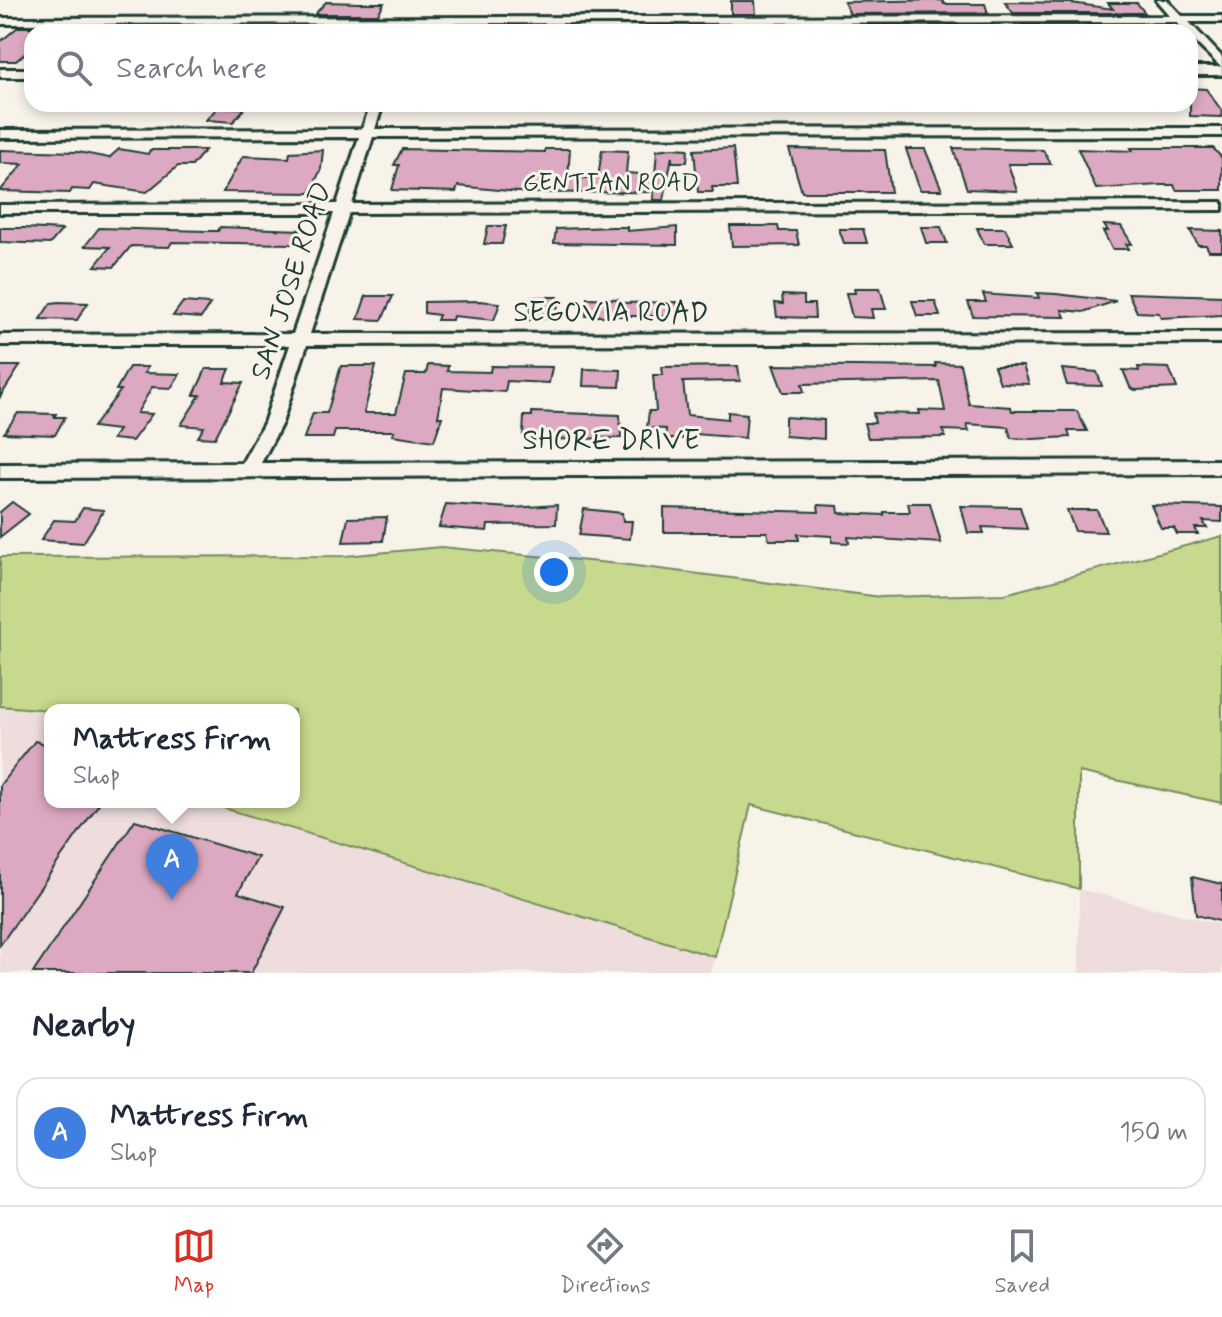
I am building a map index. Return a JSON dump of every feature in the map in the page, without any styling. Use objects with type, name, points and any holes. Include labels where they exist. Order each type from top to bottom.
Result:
[{"type":"street","points":[[1161,0],[1185,24]]},
{"type":"street","points":[[0,21],[1222,19]]},
{"type":"street","points":[[1198,38],[1222,64]]},
{"type":"street","points":[[1198,71],[1222,71]]},
{"type":"street","points":[[0,73],[24,73]]},
{"type":"street","name":"SAN JOSE ROAD","points":[[248,470],[268,434],[374,112]]},
{"type":"street","points":[[0,134],[1222,132]]},
{"type":"street","name":"GENTIAN ROAD","points":[[0,209],[1222,206]]},
{"type":"street","name":"SEGOVIA ROAD","points":[[0,340],[1222,338]]},
{"type":"street","name":"SHORE DRIVE","points":[[0,471],[1222,467]]},
{"type":"shaded area","points":[[0,706],[44,710],[44,808],[224,808],[715,957],[711,973],[0,973]]},
{"type":"shaded area","points":[[1079,889],[1222,925],[1222,973],[1079,973]]},
{"type":"green space","points":[[1222,536],[1222,803],[1079,772],[1079,889],[751,805],[715,957],[224,808],[300,808],[300,704],[44,704],[44,710],[0,706],[0,557],[345,556],[441,547],[620,564],[881,597],[1005,594]]},
{"type":"building","points":[[942,0],[944,4],[985,4],[988,13],[850,14],[844,2]]},
{"type":"building","points":[[731,1],[755,1],[756,14],[731,14]]},
{"type":"building","points":[[326,2],[384,3],[378,14],[315,14]]},
{"type":"building","points":[[1005,2],[1071,3],[1113,9],[1108,3],[1137,3],[1145,13],[1013,13]]},
{"type":"building","points":[[18,27],[24,27],[24,54],[16,61],[0,61],[0,42]]},
{"type":"building","points":[[1198,88],[1206,89],[1222,111],[1222,117],[1190,116],[1190,112],[1198,112]]},
{"type":"building","points":[[213,112],[242,112],[233,122],[206,120]]},
{"type":"building","points":[[733,148],[737,187],[712,187],[713,192],[698,192],[694,150]]},
{"type":"building","points":[[953,148],[1043,150],[1051,164],[1008,164],[1017,191],[967,189]]},
{"type":"building","points":[[1131,148],[1213,148],[1222,158],[1222,190],[1176,190],[1174,185],[1096,189],[1078,149],[1133,151]]},
{"type":"building","points":[[119,149],[148,154],[150,150],[205,150],[192,166],[178,166],[147,192],[94,184],[90,190],[72,189],[70,193],[0,191],[23,164],[0,163],[0,150],[78,152],[109,158]]},
{"type":"building","points":[[402,149],[545,152],[545,149],[570,149],[568,178],[598,178],[602,150],[628,151],[626,173],[653,175],[650,192],[528,193],[458,186],[456,192],[392,190],[399,165],[394,165]]},
{"type":"building","points":[[688,149],[687,162],[672,162],[672,156],[664,200],[653,200],[657,150]]},
{"type":"building","points":[[789,149],[885,150],[891,192],[802,192]]},
{"type":"building","points":[[906,149],[925,149],[942,190],[920,190]]},
{"type":"building","points":[[323,150],[321,169],[310,193],[223,192],[243,156],[289,158],[290,152]]},
{"type":"building","points":[[1104,225],[1121,226],[1132,244],[1126,244],[1129,249],[1112,249],[1103,231],[1108,231]]},
{"type":"building","points":[[488,226],[506,226],[502,244],[484,244]]},
{"type":"building","points":[[730,226],[778,226],[779,231],[796,231],[799,245],[732,246]]},
{"type":"building","points":[[220,227],[301,230],[294,244],[172,242],[169,247],[131,246],[114,267],[95,266],[110,247],[85,246],[99,228],[218,231]]},
{"type":"building","points":[[627,227],[627,231],[677,227],[677,245],[554,243],[556,229]]},
{"type":"building","points":[[921,227],[941,227],[947,243],[926,243]]},
{"type":"building","points":[[0,228],[62,230],[50,244],[0,242]]},
{"type":"building","points":[[977,228],[1005,228],[1013,244],[984,244]]},
{"type":"building","points":[[839,229],[863,229],[867,243],[844,243]]},
{"type":"building","points":[[1190,230],[1222,231],[1222,251],[1209,251],[1206,245],[1198,245]]},
{"type":"building","points":[[854,288],[880,288],[886,309],[871,309],[873,318],[852,317],[846,293],[855,293]]},
{"type":"building","points":[[1037,293],[1116,301],[1083,312],[1062,310],[1065,317],[973,316],[968,302],[986,302],[983,294],[1039,298]]},
{"type":"building","points":[[1128,293],[1222,296],[1222,315],[1161,318],[1159,313],[1137,312]]},
{"type":"building","points":[[782,295],[804,296],[804,304],[814,304],[815,318],[777,317],[775,303],[783,304]]},
{"type":"building","points":[[366,296],[393,296],[382,320],[358,319]]},
{"type":"building","points":[[532,297],[558,297],[557,317],[529,320]]},
{"type":"building","points":[[587,298],[619,299],[618,303],[677,302],[679,316],[586,316]]},
{"type":"building","points":[[912,301],[935,301],[940,316],[917,316]]},
{"type":"building","points":[[183,302],[210,304],[201,318],[173,316]]},
{"type":"building","points":[[424,302],[500,303],[494,320],[453,316],[452,320],[437,320],[439,315],[424,313]]},
{"type":"building","points":[[51,303],[88,303],[77,320],[40,319]]},
{"type":"building","points":[[935,363],[960,364],[969,404],[1011,407],[1012,411],[1077,411],[1087,431],[1068,431],[1070,437],[1011,438],[1008,427],[967,424],[969,431],[943,430],[945,437],[868,438],[864,423],[875,423],[873,413],[945,411],[939,381],[802,384],[804,392],[783,392],[773,365],[936,367]]},
{"type":"building","points":[[428,365],[448,366],[447,371],[490,372],[491,366],[552,367],[549,383],[507,381],[505,392],[443,388],[438,417],[442,417],[434,441],[392,435],[394,431],[335,431],[333,438],[304,438],[313,413],[327,413],[341,366],[376,366],[364,413],[396,413],[406,374],[426,374]]},
{"type":"building","points":[[0,366],[20,366],[0,397]]},
{"type":"building","points":[[738,366],[740,381],[683,382],[687,415],[728,419],[728,412],[747,414],[745,438],[682,433],[682,439],[665,439],[666,429],[647,428],[649,411],[656,411],[653,375],[663,375],[662,367]]},
{"type":"building","points":[[994,366],[1023,366],[1029,384],[1000,383]]},
{"type":"building","points":[[129,367],[148,367],[144,373],[180,374],[171,388],[152,387],[137,413],[152,414],[132,441],[112,439],[118,430],[93,427],[121,390],[116,390]]},
{"type":"building","points":[[1138,367],[1169,368],[1177,388],[1135,390],[1130,387],[1123,370],[1139,371]]},
{"type":"building","points":[[206,369],[230,369],[224,382],[243,383],[215,438],[198,437],[204,427],[181,425],[200,395],[194,395]]},
{"type":"building","points":[[584,369],[621,370],[620,387],[583,386]]},
{"type":"building","points":[[1062,369],[1097,372],[1102,386],[1067,385]]},
{"type":"building","points":[[532,412],[620,415],[621,438],[532,440],[532,435],[523,435],[524,416],[532,416]]},
{"type":"building","points":[[18,413],[65,417],[55,435],[4,433]]},
{"type":"building","points":[[785,417],[824,420],[824,439],[785,436]]},
{"type":"building","points":[[12,502],[29,514],[0,537],[0,512]]},
{"type":"building","points":[[908,503],[930,503],[941,543],[848,537],[849,543],[832,542],[832,536],[798,534],[799,540],[769,540],[767,532],[664,532],[664,508],[819,512],[818,505],[838,506],[839,513],[884,515],[884,512],[910,512]]},
{"type":"building","points":[[446,504],[512,508],[557,505],[556,524],[488,525],[487,531],[439,527]]},
{"type":"building","points":[[1151,505],[1222,507],[1222,522],[1203,521],[1207,528],[1195,528],[1198,534],[1177,534],[1174,528],[1161,528]]},
{"type":"building","points":[[961,506],[1020,507],[1027,529],[982,527],[984,533],[968,533]]},
{"type":"building","points":[[83,508],[104,510],[83,543],[41,540],[54,520],[75,521]]},
{"type":"building","points":[[584,509],[622,513],[623,521],[632,521],[630,539],[579,535]]},
{"type":"building","points":[[1067,510],[1097,510],[1106,532],[1075,531]]},
{"type":"building","points":[[387,517],[383,541],[343,542],[348,518]]},
{"type":"building","points":[[35,741],[44,744],[44,808],[96,808],[0,945],[0,785]]},
{"type":"building","points":[[135,820],[258,857],[238,893],[285,907],[251,973],[33,973]]},
{"type":"building","points":[[1192,877],[1222,884],[1222,922],[1196,915]]},
{"type":"place","name":"Mattress Firm","points":[[172,900]]}]
